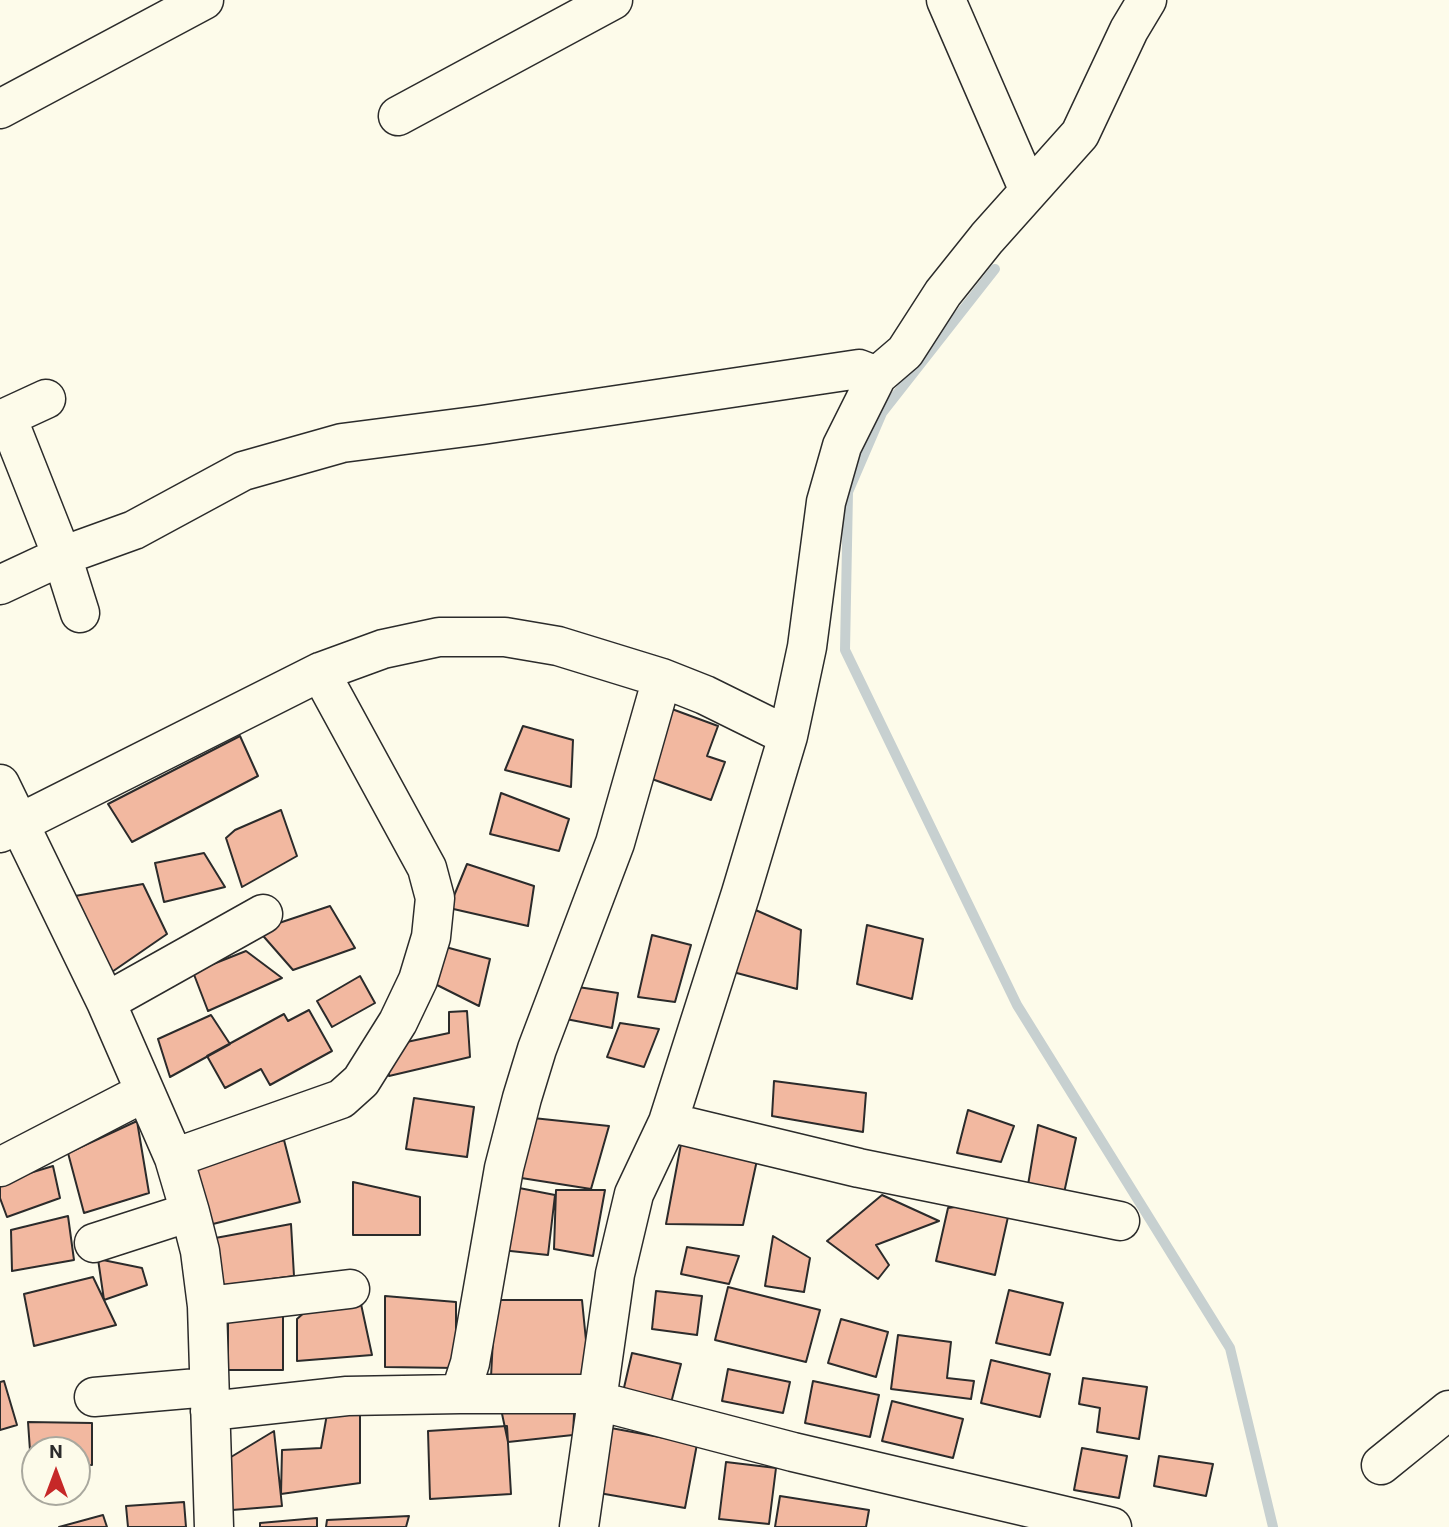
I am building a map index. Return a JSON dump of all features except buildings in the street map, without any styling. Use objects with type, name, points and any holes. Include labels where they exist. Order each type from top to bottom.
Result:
[{"type":"street","points":[[0,109],[204,0]]},
{"type":"street","points":[[398,116],[613,0]]},
{"type":"street","points":[[946,0],[1029,191]]},
{"type":"street","points":[[579,1527],[615,1273],[634,1194],[668,1122],[788,736],[807,647],[826,502],[842,446],[877,376],[905,352],[943,293],[987,238],[1080,134],[1129,30],[1147,0]]},
{"type":"street","points":[[0,585],[62,556],[134,530],[243,471],[342,443],[859,369],[877,376]]},
{"type":"street","points":[[46,399],[7,417],[62,556],[80,613]]},
{"type":"street","points":[[10,828],[320,672],[383,649],[439,636],[505,637],[558,646],[663,678],[705,695],[788,736]]},
{"type":"street","points":[[174,1158],[341,1098],[362,1081],[398,1022],[418,980],[431,937],[435,898],[427,868],[320,672]]},
{"type":"street","points":[[460,1394],[470,1363],[505,1168],[522,1098],[537,1049],[615,843],[663,678]]},
{"type":"street","points":[[0,785],[10,828],[106,1002],[174,1158],[190,1212],[200,1251],[207,1306],[214,1527]]},
{"type":"street","points":[[106,1002],[263,914]]},
{"type":"street","points":[[0,1167],[145,1092]]},
{"type":"street","points":[[668,1122],[859,1168],[1120,1221]]},
{"type":"street","points":[[94,1243],[190,1212]]},
{"type":"street","points":[[207,1306],[350,1289]]},
{"type":"street","points":[[94,1397],[209,1399],[460,1394],[598,1397],[793,1452],[1112,1527]]},
{"type":"street","points":[[1381,1465],[1449,1410]]},
{"type":"waterway","points":[[995,269],[882,413],[848,492],[845,650],[1017,1005],[1230,1348],[1273,1527]]}]
